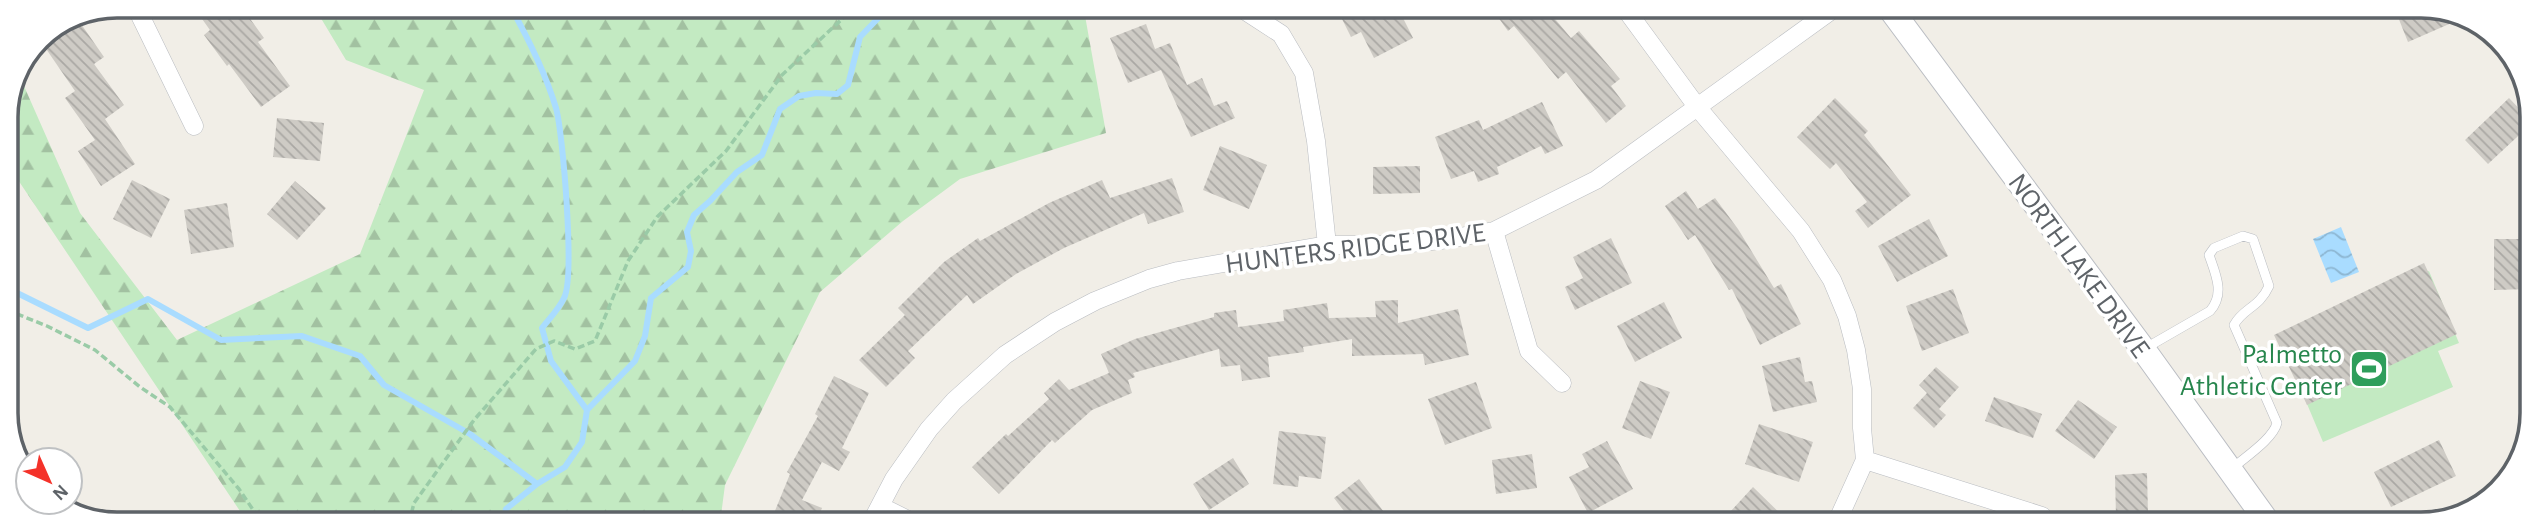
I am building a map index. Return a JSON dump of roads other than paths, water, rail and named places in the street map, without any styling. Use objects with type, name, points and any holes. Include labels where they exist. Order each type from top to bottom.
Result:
[{"type":"main road","name":"NORTH LAKE DRIVE","points":[[1897,18],[2260,512]]},
{"type":"street","points":[[141,18],[194,126]]},
{"type":"street","points":[[1256,18],[1281,34],[1304,73],[1316,141],[1327,245]]},
{"type":"street","points":[[1632,18],[1698,108],[1801,231],[1832,281],[1847,316],[1862,389],[1865,460],[1841,512]]},
{"type":"street","name":"HUNTERS RIDGE DRIVE","points":[[877,512],[894,480],[929,429],[954,401],[1005,355],[1095,300],[1178,271],[1327,245],[1390,245],[1494,231],[1596,180],[1821,18]]},
{"type":"street","points":[[1494,231],[1529,351],[1562,383]]},
{"type":"street","points":[[1865,460],[2029,512]]},
{"type":"street","points":[[880,506],[892,512]]},
{"type":"lane","points":[[2143,349],[2210,312],[2217,304],[2219,296],[2218,282],[2209,255],[2214,248],[2243,236],[2253,239],[2269,286],[2263,298],[2238,317],[2234,325],[2277,423],[2276,429],[2267,439],[2230,471]]},
{"type":"water","points":[[2341,227],[2359,272],[2331,283],[2313,239]]},
{"type":"waterway","points":[[516,18],[547,81],[556,108],[567,205],[567,285],[562,302],[542,328],[551,361],[587,410]]},
{"type":"waterway","points":[[505,512],[537,484],[565,467],[582,442],[587,410],[635,361],[645,336],[651,298],[688,267],[691,251],[687,232],[694,215],[737,172],[762,155],[780,109],[799,96],[816,93],[837,94],[848,85],[860,37],[878,18]]},
{"type":"waterway","points":[[18,293],[88,328],[148,299],[221,340],[302,336],[360,356],[384,385],[470,434],[537,484]]},
{"type":"place","name":"Palmetto Athletic Center","points":[[2369,369]]}]
